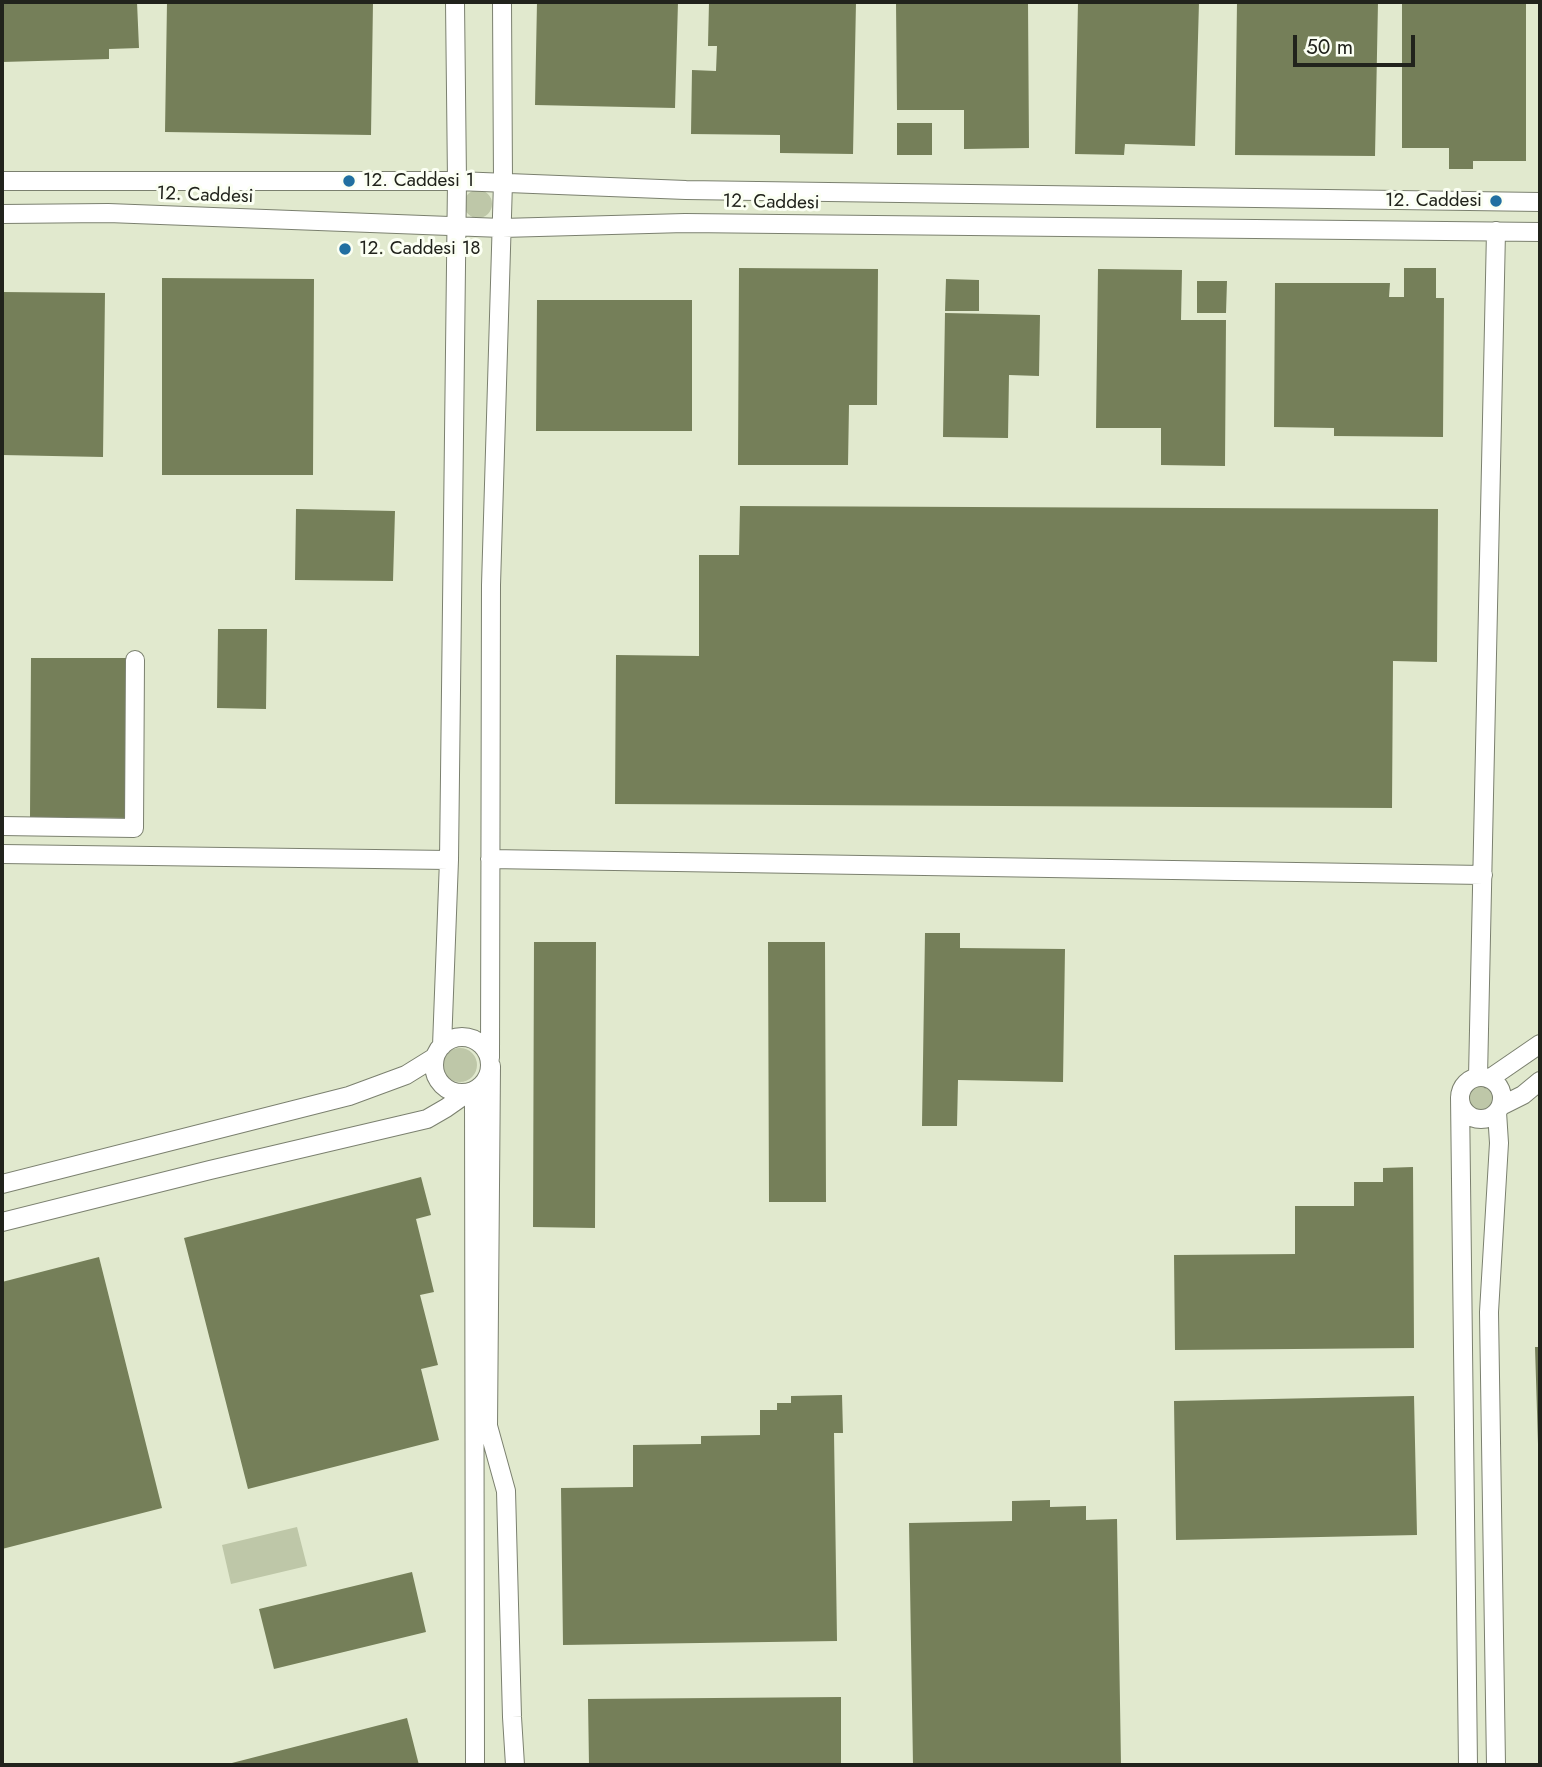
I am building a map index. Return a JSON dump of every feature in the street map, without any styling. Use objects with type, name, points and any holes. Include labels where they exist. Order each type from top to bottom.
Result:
[{"type":"street","points":[[455,2],[457,181],[449,860],[435,1073],[443,1087],[450,1091],[470,1093]]},
{"type":"street","points":[[502,2],[503,182],[491,584],[488,1426],[506,1491],[515,1765]]},
{"type":"street","name":"12. Caddesi","points":[[2,181],[457,181],[686,190],[1540,202]]},
{"type":"street","name":"12. Caddesi","points":[[2,214],[108,213],[502,228],[685,223],[1540,232]]},
{"type":"street","points":[[1483,1078],[1483,875],[1496,231]]},
{"type":"street","points":[[2,826],[134,828],[135,660]]},
{"type":"street","points":[[103,828],[104,855]]},
{"type":"street","points":[[2,854],[449,860]]},
{"type":"street","points":[[490,859],[1483,875]]},
{"type":"street","points":[[2,1184],[349,1096],[406,1075],[451,1039],[467,1037],[481,1044],[490,1062],[486,1081],[480,1089],[427,1119],[2,1222]]},
{"type":"street","points":[[1468,1765],[1460,1097],[1465,1084],[1471,1079],[1483,1078],[1540,1044]]},
{"type":"street","points":[[1483,1078],[1498,1085],[1502,1098],[1499,1109],[1489,1312],[1496,1765]]},
{"type":"street","points":[[1460,1097],[1461,1105],[1469,1116],[1484,1119],[1523,1096],[1540,1081]]},
{"type":"street","points":[[470,1093],[475,1765]]},
{"type":"shaded area","points":[[2,2],[1540,2],[1540,1765],[2,1765]]},
{"type":"shaded area","points":[[478,190],[488,194],[492,204],[488,214],[478,218],[468,214],[464,204],[468,194]]},
{"type":"shaded area","points":[[460,1048],[472,1053],[477,1065],[472,1077],[460,1082],[448,1077],[443,1065],[448,1053]]},
{"type":"shaded area","points":[[1476,1086],[1486,1086],[1493,1093],[1493,1103],[1486,1110],[1476,1110],[1469,1103],[1469,1093]]},
{"type":"shaded area","points":[[297,1527],[307,1566],[231,1584],[222,1545]]},
{"type":"building","points":[[2,2],[137,2],[139,48],[109,49],[109,59],[2,62]]},
{"type":"building","points":[[167,2],[373,2],[371,135],[165,132]]},
{"type":"building","points":[[537,2],[678,2],[675,108],[535,105]]},
{"type":"building","points":[[709,2],[856,2],[853,154],[780,153],[780,135],[691,134],[692,70],[716,71],[717,46],[708,46]]},
{"type":"building","points":[[896,2],[1028,2],[1029,148],[964,149],[964,110],[897,110]]},
{"type":"building","points":[[1078,2],[1199,2],[1195,146],[1125,144],[1124,155],[1075,154]]},
{"type":"building","points":[[1237,2],[1378,2],[1375,156],[1235,155]]},
{"type":"building","points":[[1402,2],[1526,2],[1526,161],[1473,161],[1473,169],[1449,169],[1449,148],[1402,148]]},
{"type":"building","points":[[897,123],[932,123],[932,155],[897,155]]},
{"type":"building","points":[[739,268],[878,269],[877,405],[849,405],[848,465],[738,465]]},
{"type":"building","points":[[1404,268],[1436,268],[1436,298],[1444,298],[1443,437],[1334,436],[1334,428],[1274,427],[1275,283],[1390,283],[1389,297],[1404,297]]},
{"type":"building","points":[[1098,269],[1182,270],[1181,320],[1226,320],[1225,466],[1161,465],[1161,428],[1096,428]]},
{"type":"building","points":[[162,278],[314,279],[313,475],[162,475]]},
{"type":"building","points":[[946,279],[979,280],[979,311],[945,311]]},
{"type":"building","points":[[1197,281],[1227,281],[1226,313],[1197,313]]},
{"type":"building","points":[[2,292],[105,293],[103,457],[2,455]]},
{"type":"building","points":[[537,300],[692,300],[692,431],[536,431]]},
{"type":"building","points":[[945,313],[1040,315],[1039,376],[1009,375],[1008,438],[943,437]]},
{"type":"building","points":[[740,506],[1438,509],[1437,662],[1393,661],[1392,808],[615,804],[616,655],[699,656],[699,555],[739,555]]},
{"type":"building","points":[[296,509],[395,511],[393,581],[295,580]]},
{"type":"building","points":[[218,629],[267,629],[266,709],[217,708]]},
{"type":"building","points":[[31,658],[130,658],[129,818],[30,817]]},
{"type":"building","points":[[925,933],[960,933],[960,948],[1065,949],[1063,1082],[958,1080],[957,1126],[922,1126]]},
{"type":"building","points":[[534,942],[596,942],[595,1228],[533,1227]]},
{"type":"building","points":[[768,942],[825,942],[826,1202],[769,1202]]},
{"type":"building","points":[[1413,1167],[1414,1348],[1175,1350],[1174,1255],[1295,1254],[1295,1206],[1354,1206],[1354,1182],[1383,1182],[1383,1168]]},
{"type":"building","points":[[421,1177],[431,1215],[416,1219],[434,1292],[420,1295],[438,1365],[421,1369],[439,1440],[248,1489],[184,1238]]},
{"type":"building","points":[[99,1257],[162,1508],[2,1549],[2,1282]]},
{"type":"building","points":[[1535,1347],[1540,1347],[1540,1444],[1538,1444]]},
{"type":"building","points":[[842,1395],[843,1433],[834,1433],[837,1641],[563,1645],[561,1488],[633,1487],[633,1445],[701,1444],[701,1436],[760,1435],[760,1410],[777,1410],[777,1403],[791,1403],[791,1396]]},
{"type":"building","points":[[1414,1396],[1417,1535],[1176,1540],[1174,1401]]},
{"type":"building","points":[[1050,1500],[1050,1507],[1086,1506],[1086,1520],[1117,1519],[1121,1765],[913,1765],[909,1523],[1012,1521],[1012,1501]]},
{"type":"building","points":[[412,1572],[426,1632],[274,1669],[259,1609]]},
{"type":"building","points":[[841,1697],[841,1765],[589,1765],[588,1699]]},
{"type":"building","points":[[407,1718],[419,1765],[228,1765],[228,1764]]},
{"type":"place","name":"12. Caddesi 1","points":[[349,181]]},
{"type":"place","name":"12. Caddesi","points":[[1496,201]]},
{"type":"place","name":"12. Caddesi 18","points":[[345,249]]}]
